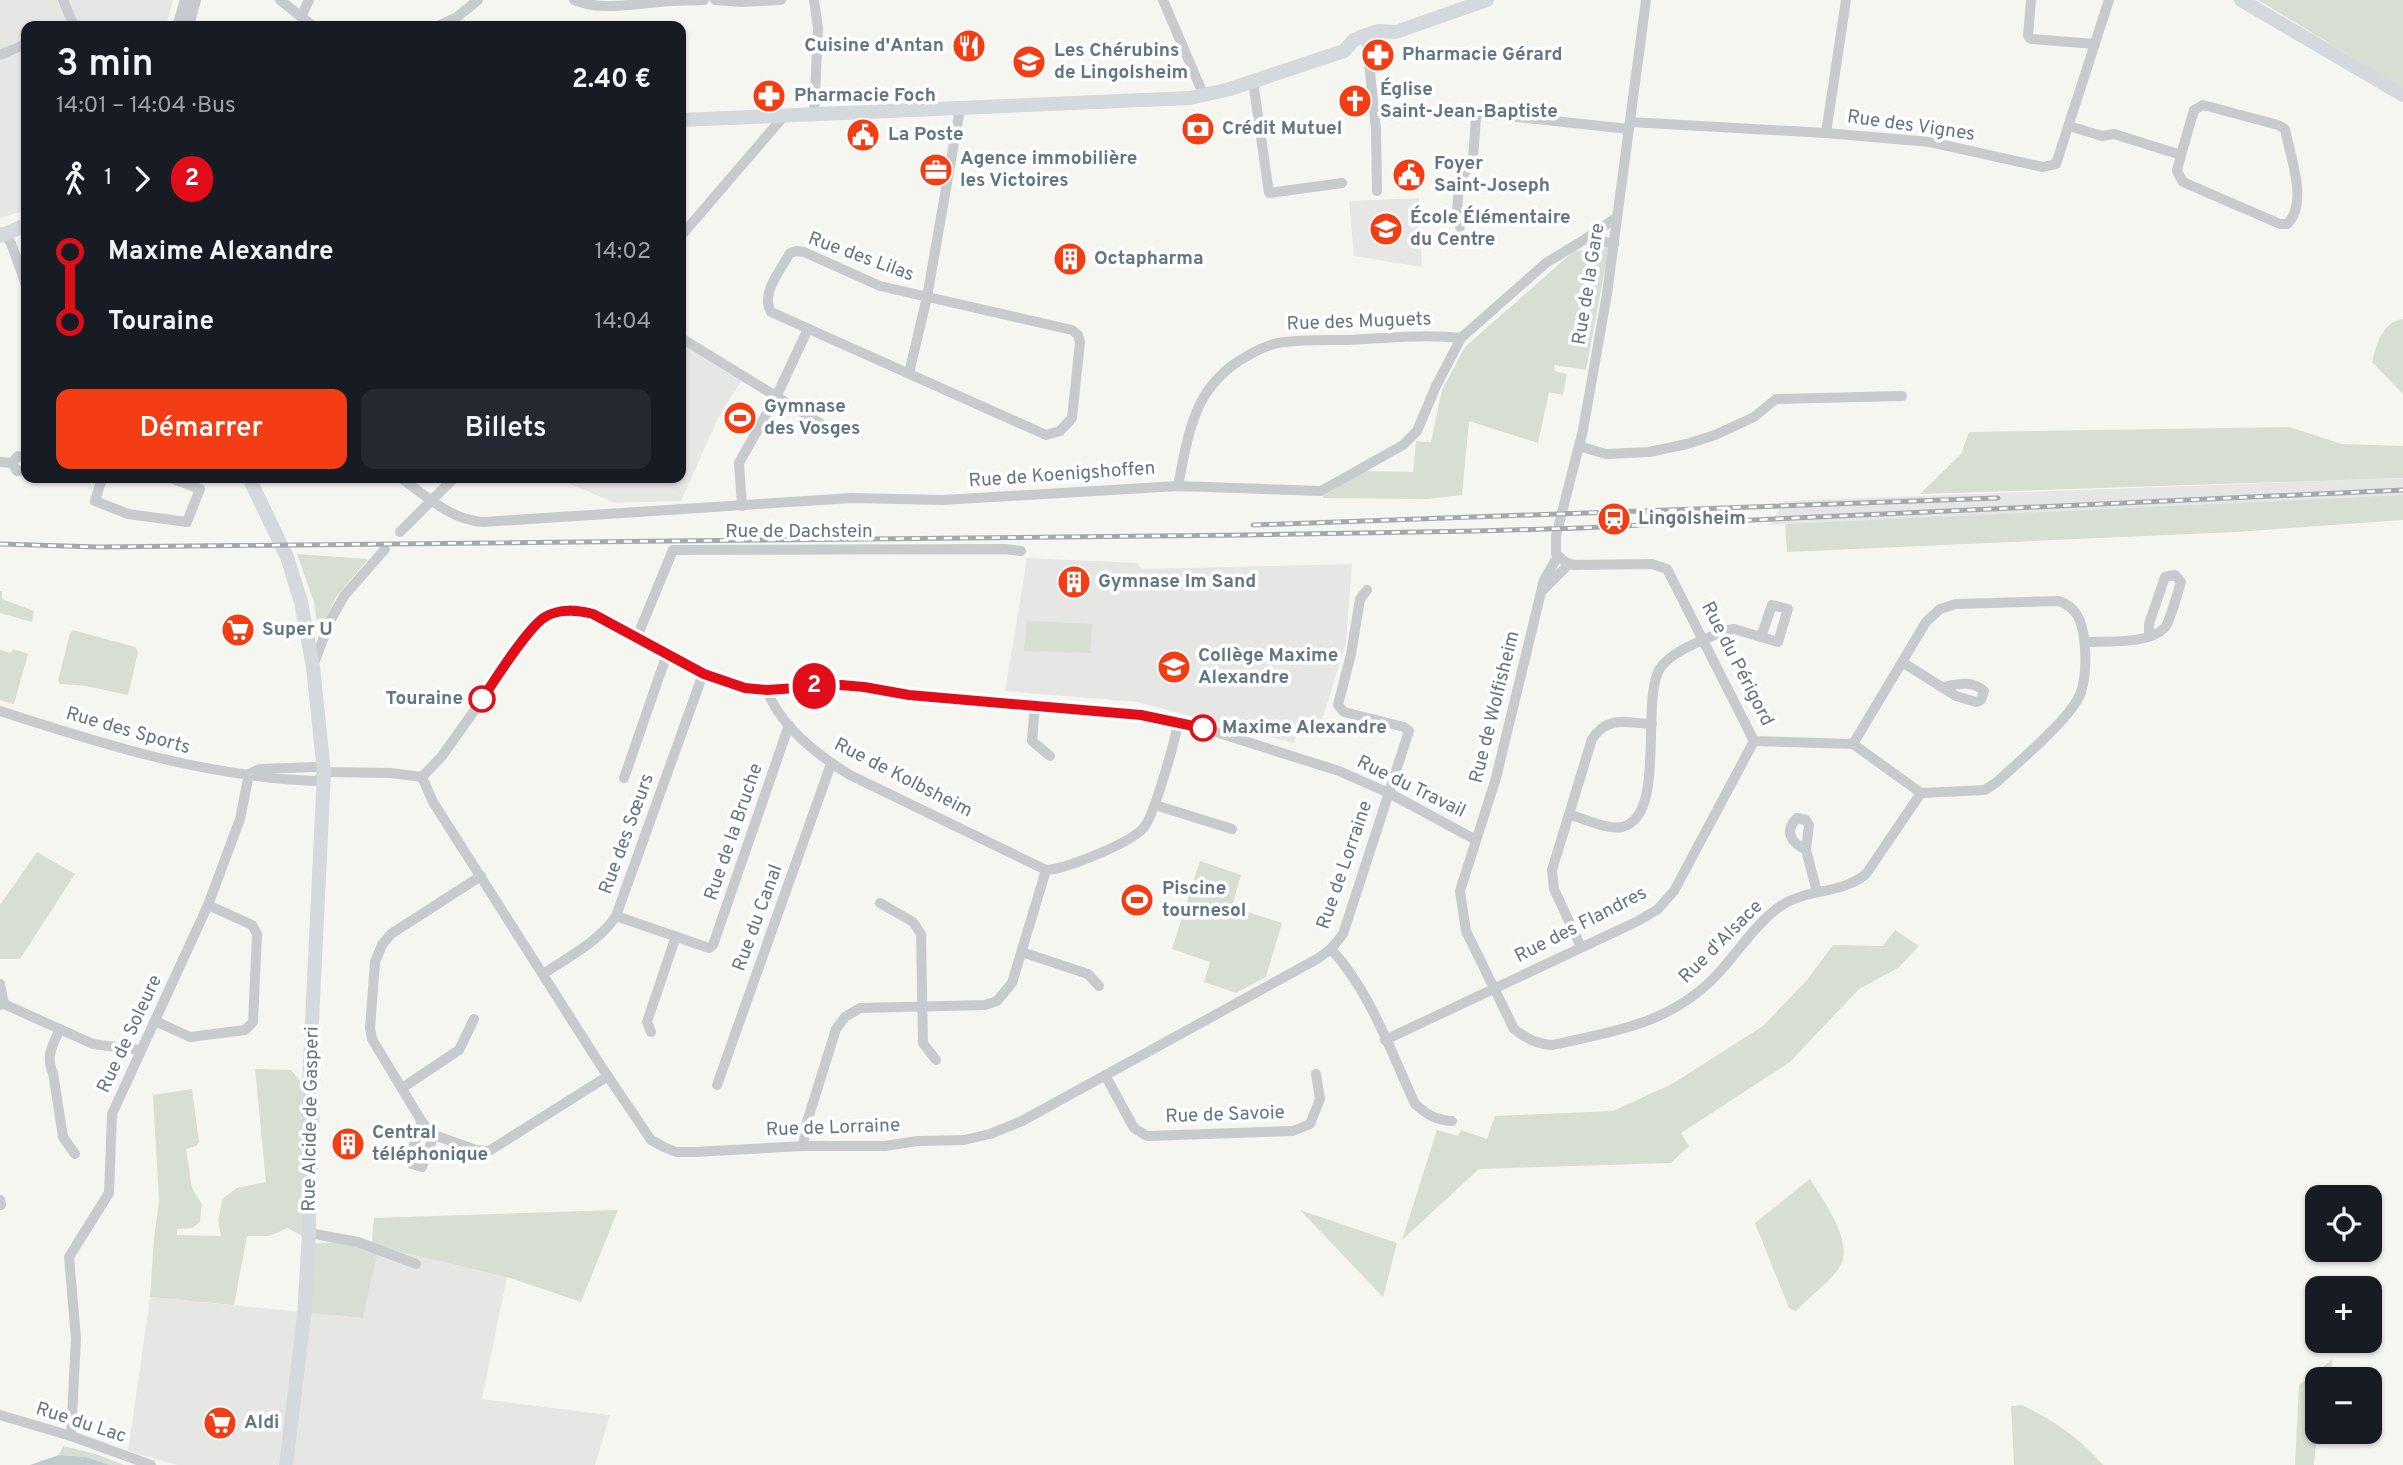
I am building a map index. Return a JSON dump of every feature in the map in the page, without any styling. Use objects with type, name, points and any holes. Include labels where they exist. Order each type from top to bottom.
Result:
[{"type":"main road","points":[[2241,0],[2403,95]]},
{"type":"main road","points":[[686,120],[1204,96],[1343,51],[1354,40],[1366,35],[1379,31],[1396,32],[1483,1]]},
{"type":"main road","points":[[1,233],[21,227]]},
{"type":"main road","name":"Rue Alcide de Gasperi","points":[[251,483],[294,576],[306,620],[324,772],[309,1084],[309,1233],[302,1340],[286,1465]]},
{"type":"street","points":[[63,0],[72,21]]},
{"type":"street","points":[[180,21],[186,0]]},
{"type":"street","points":[[189,21],[195,0]]},
{"type":"street","points":[[280,0],[307,21]]},
{"type":"street","points":[[295,21],[309,0]]},
{"type":"street","points":[[449,21],[478,0]]},
{"type":"street","points":[[573,0],[582,4],[620,7],[661,1],[704,0]]},
{"type":"street","points":[[715,0],[781,0]]},
{"type":"street","points":[[814,0],[818,28],[814,115]]},
{"type":"street","points":[[1163,0],[1204,96]]},
{"type":"street","name":"Rue de la Gare","points":[[1558,556],[1556,536],[1579,446],[1605,307],[1646,0]]},
{"type":"street","points":[[1826,133],[1846,0]]},
{"type":"street","points":[[2031,0],[2028,36],[2031,40],[2095,44]]},
{"type":"street","name":"Rue des Vignes","points":[[1460,227],[1457,212],[1459,183],[1473,159],[1476,118],[1479,113],[1629,126],[1826,133],[1930,142],[2043,167],[2056,164],[2109,0]]},
{"type":"street","points":[[1366,35],[1376,129],[1377,191]]},
{"type":"street","points":[[0,55],[21,46]]},
{"type":"street","points":[[1253,81],[1269,192],[1342,183]]},
{"type":"street","points":[[2203,105],[2278,125],[2285,130],[2299,200],[2292,220],[2287,224],[2280,224],[2183,181],[2177,171],[2181,155],[2194,110],[2203,105]]},
{"type":"street","points":[[909,373],[928,297],[960,109]]},
{"type":"street","points":[[686,230],[784,116]]},
{"type":"street","points":[[2069,126],[2102,136],[2114,134],[2181,155]]},
{"type":"street","name":"Rue de Koenigshoffen","points":[[408,483],[464,519],[483,522],[852,498],[943,500],[1178,486],[1312,492],[1327,489],[1403,445],[1417,431],[1461,338],[1546,263],[1617,217]]},
{"type":"street","points":[[1,233],[11,243],[21,271]]},
{"type":"street","points":[[1587,238],[1614,243]]},
{"type":"street","name":"Rue des Lilas","points":[[796,251],[804,252],[880,286],[1072,330],[1078,335],[1080,342],[1072,418],[1060,431],[1046,435],[808,329],[771,312],[766,304],[766,296],[790,253],[796,251]]},
{"type":"street","points":[[742,506],[739,463],[776,397],[808,329]]},
{"type":"street","name":"Rue des Muguets","points":[[1178,486],[1188,436],[1197,408],[1216,378],[1238,361],[1278,343],[1461,338]]},
{"type":"street","points":[[686,341],[828,428]]},
{"type":"street","points":[[1579,446],[1606,454],[1649,452],[1715,435],[1754,417],[1776,399],[1902,396]]},
{"type":"street","points":[[12,463],[18,456],[21,457]]},
{"type":"street","points":[[0,462],[12,463]]},
{"type":"street","points":[[12,463],[17,471],[21,471]]},
{"type":"street","points":[[100,483],[95,501],[128,514],[187,522],[200,489],[184,483]]},
{"type":"street","points":[[400,532],[449,483]]},
{"type":"street","points":[[313,667],[330,621],[344,596],[385,549]]},
{"type":"street","name":"Rue de Dachstein","points":[[637,637],[673,550],[1021,551]]},
{"type":"street","points":[[1558,556],[1569,564]]},
{"type":"street","name":"Rue de Wolfisheim","points":[[1494,988],[1466,931],[1460,891],[1496,778],[1544,580],[1558,556]]},
{"type":"street","name":"Rue de Wolfisheim","points":[[1542,592],[1569,564]]},
{"type":"street","name":"Rue du Périgord","points":[[1569,564],[1652,564],[1664,567],[1674,579],[1754,741],[1853,744]]},
{"type":"street","points":[[2085,642],[2149,637],[2160,633],[2167,624],[2181,582],[2175,575],[2165,577],[2149,624],[2149,637]]},
{"type":"street","name":"Rue de Lorraine","points":[[422,777],[433,803],[651,1140],[676,1152],[803,1146],[885,1146],[918,1141],[964,1140],[990,1134],[1022,1121],[1331,949],[1345,929],[1409,731],[1405,727],[1344,712],[1338,705],[1351,654],[1360,599],[1367,590]]},
{"type":"street","points":[[2059,601],[2071,606],[2081,618],[2085,642],[2081,694],[2070,712],[1997,782],[1985,790],[1921,793],[1853,744],[1926,622],[1940,610],[1956,604],[2059,601]]},
{"type":"street","name":"Rue du Travail","points":[[422,777],[442,756],[534,627],[545,617],[567,611],[593,614],[704,674],[745,688],[767,690],[841,685],[909,695],[1141,715],[1178,722],[1339,771],[1388,793],[1476,840]]},
{"type":"street","points":[[1571,815],[1611,827],[1621,828],[1631,824],[1638,817],[1649,779],[1654,686],[1659,669],[1670,658],[1726,630],[1734,629],[1761,637]]},
{"type":"street","points":[[624,778],[667,654]]},
{"type":"street","points":[[1902,662],[1943,687]]},
{"type":"street","name":"Rue des Sœurs","points":[[542,974],[598,937],[617,916],[704,674]]},
{"type":"street","name":"Rue de Kolbsheim","points":[[767,690],[789,725],[805,743],[831,764],[1046,870]]},
{"type":"street","points":[[1035,705],[1032,741],[1050,756]]},
{"type":"street","name":"Rue des Sports","points":[[0,710],[158,760],[200,769],[249,774],[259,769],[317,767],[324,772]]},
{"type":"street","points":[[803,1146],[807,1122],[836,1029],[845,1017],[860,1008],[985,1005],[997,1001],[1012,983],[1046,870],[1067,866],[1129,839],[1145,827],[1155,804],[1178,722]]},
{"type":"street","points":[[1581,947],[1554,889],[1552,870],[1571,815],[1592,739],[1599,728],[1609,722],[1652,724]]},
{"type":"street","name":"Rue de la Bruche","points":[[676,936],[709,948],[713,945],[789,725]]},
{"type":"street","name":"Rue des Flandres","points":[[1385,1040],[1658,909],[1674,891],[1754,741]]},
{"type":"street","name":"Rue du Canal","points":[[717,1085],[831,764]]},
{"type":"street","points":[[324,772],[391,773],[422,777]]},
{"type":"street","name":"Rue de Soleure","points":[[71,1436],[76,1338],[69,1257],[109,1194],[112,1114],[208,905],[240,820],[249,774]]},
{"type":"street","name":"Rue d'Alsace","points":[[1494,988],[1514,1028],[1527,1039],[1540,1044],[1553,1045],[1641,1024],[1681,1006],[1712,979],[1782,906],[1817,892],[1854,883],[1866,874],[1921,793]]},
{"type":"street","points":[[1155,804],[1232,829]]},
{"type":"street","points":[[1806,850],[1817,892]]},
{"type":"street","points":[[481,876],[391,934],[374,962],[370,1034],[377,1050],[422,1122],[434,1135],[474,1149],[489,1151],[608,1076]]},
{"type":"street","points":[[880,903],[914,922],[920,934],[923,1043],[936,1060]]},
{"type":"street","points":[[155,1021],[190,1037],[244,1030],[253,1022],[257,934],[252,925],[208,905]]},
{"type":"street","points":[[617,916],[676,936],[647,1022],[651,1032]]},
{"type":"street","points":[[1331,949],[1345,964],[1360,989],[1415,1104],[1430,1117],[1452,1121]]},
{"type":"street","points":[[1022,952],[1088,974],[1099,986]]},
{"type":"street","points":[[0,984],[2,1005],[93,1044],[140,1049]]},
{"type":"street","points":[[402,1087],[459,1050],[474,1019]]},
{"type":"street","points":[[60,1029],[48,1056],[62,1137],[75,1154]]},
{"type":"street","name":"Rue de Savoie","points":[[1105,1074],[1134,1128],[1147,1136],[1293,1131],[1310,1124],[1320,1099],[1316,1074]]},
{"type":"street","points":[[422,1122],[409,1159],[412,1164],[422,1167],[434,1135]]},
{"type":"street","points":[[309,1233],[358,1242],[416,1264]]},
{"type":"street","name":"Rue du Lac","points":[[0,1415],[71,1436],[151,1465]]},
{"type":"shaded area","points":[[0,0],[173,0],[167,21],[21,21],[21,212],[0,218]]},
{"type":"shaded area","points":[[2258,0],[2403,0],[2403,88]]},
{"type":"shaded area","name":"École Élémentaire du Centre","points":[[1419,198],[1422,267],[1354,256],[1349,201]]},
{"type":"shaded area","points":[[1609,248],[1586,370],[1554,365],[1555,371],[1567,374],[1563,395],[1549,392],[1538,443],[1469,421],[1462,495],[1428,499],[1323,498],[1365,471],[1413,472],[1416,441],[1431,442],[1442,390],[1465,347],[1574,251]]},
{"type":"shaded area","points":[[2403,319],[2403,394],[2372,362],[2378,341],[2385,329]]},
{"type":"shaded area","points":[[687,348],[741,381],[718,418],[681,501],[615,503],[568,483],[686,483]]},
{"type":"shaded area","points":[[2289,427],[2342,444],[2403,446],[2403,478],[1920,494],[1961,454],[1969,432]]},
{"type":"shaded area","points":[[2403,478],[2403,495],[1769,525],[1785,501]]},
{"type":"shaded area","points":[[2403,495],[2403,520],[2235,532],[1787,552],[1785,524]]},
{"type":"shaded area","points":[[297,554],[368,559],[336,597],[319,633],[314,602]]},
{"type":"shaded area","name":"Collège Maxime Alexandre","points":[[1027,558],[1137,563],[1141,569],[1352,564],[1346,642],[1322,720],[1304,717],[1294,743],[1137,702],[1005,691]]},
{"type":"shaded area","points":[[0,591],[2,599],[34,611],[32,622],[0,613]]},
{"type":"shaded area","points":[[1027,621],[1092,624],[1090,653],[1024,651]]},
{"type":"shaded area","points":[[73,630],[135,647],[138,652],[128,695],[86,686],[60,684],[58,681]]},
{"type":"shaded area","points":[[13,649],[28,654],[14,704],[0,700],[0,650],[11,653]]},
{"type":"shaded area","points":[[37,852],[75,874],[20,959],[0,959],[0,905]]},
{"type":"shaded area","points":[[1200,861],[1241,875],[1232,907],[1282,923],[1266,977],[1236,993],[1204,982],[1210,962],[1172,949]]},
{"type":"shaded area","points":[[1895,930],[1919,946],[1898,968],[1859,989],[1790,1062],[1681,1133],[1689,1146],[1671,1163],[1479,1169],[1402,1240],[1437,1130],[1458,1136],[1461,1130],[1487,1139],[1495,1116],[1613,1111],[1672,1084],[1763,1026],[1807,980],[1833,945],[1883,946]]},
{"type":"shaded area","points":[[255,1069],[291,1070],[320,1106],[315,1243],[372,1241],[374,1218],[618,1210],[581,1302],[507,1277],[379,1247],[363,1318],[310,1313],[314,1243],[288,1228],[269,1236],[247,1236],[234,1305],[150,1297],[159,1201],[153,1095],[192,1089],[199,1142],[186,1149],[192,1188],[202,1204],[200,1222],[192,1228],[177,1229],[177,1235],[221,1236],[218,1220],[223,1198],[237,1188],[266,1182]]},
{"type":"shaded area","points":[[1810,1179],[1836,1222],[1841,1235],[1843,1258],[1835,1274],[1796,1311],[1789,1308],[1755,1223]]},
{"type":"shaded area","points":[[1300,1210],[1397,1243],[1383,1297]]},
{"type":"shaded area","points":[[379,1247],[507,1277],[482,1399],[610,1415],[595,1465],[177,1465],[128,1451],[150,1297],[363,1318]]},
{"type":"shaded area","points":[[2333,1359],[2331,1367],[2323,1367]]},
{"type":"shaded area","points":[[2305,1380],[2305,1444],[2316,1444],[2314,1465],[2295,1465],[2299,1385]]},
{"type":"shaded area","points":[[2022,1405],[2066,1430],[2103,1465],[2014,1465],[2011,1406]]},
{"type":"shaded area","points":[[63,1446],[96,1454],[124,1465],[110,1465],[86,1457],[59,1455]]},
{"type":"shaded area","points":[[59,1455],[86,1457],[110,1465],[30,1465]]},
{"type":"railway","points":[[0,544],[99,547],[1477,531],[2403,490]]},
{"type":"railway","points":[[1253,525],[1998,498]]},
{"type":"bus line","name":"2","points":[[482,699],[534,627],[556,612],[572,610],[593,614],[704,674],[745,688],[767,690],[841,685],[864,687],[909,695],[1141,715],[1203,728]]},
{"type":"place","name":"Cuisine d'Antan","points":[[969,46]]},
{"type":"place","name":"Pharmacie Gérard","points":[[1378,55]]},
{"type":"place","name":"Les Chérubins de Lingolsheim","points":[[1029,62]]},
{"type":"place","name":"Pharmacie Foch","points":[[769,96]]},
{"type":"place","name":"Église Saint-Jean-Baptiste","points":[[1355,101]]},
{"type":"place","name":"Crédit Mutuel","points":[[1198,129]]},
{"type":"place","name":"La Poste","points":[[863,135]]},
{"type":"place","name":"Agence immobilière les Victoires","points":[[936,170]]},
{"type":"place","name":"Foyer Saint-Joseph","points":[[1409,175]]},
{"type":"place","name":"École Élémentaire du Centre","points":[[1386,229]]},
{"type":"place","name":"Octapharma","points":[[1070,259]]},
{"type":"place","name":"Gymnase des Vosges","points":[[740,418]]},
{"type":"place","name":"Lingolsheim","points":[[1614,519]]},
{"type":"place","name":"Gymnase Im Sand","points":[[1074,582]]},
{"type":"place","name":"Super U","points":[[238,630]]},
{"type":"place","name":"Collège Maxime Alexandre","points":[[1174,667]]},
{"type":"place","name":"Touraine","points":[[482,699]]},
{"type":"place","name":"Maxime Alexandre","points":[[1203,728]]},
{"type":"place","name":"Piscine tournesol","points":[[1137,900]]},
{"type":"place","name":"Central téléphonique","points":[[348,1144]]},
{"type":"place","name":"Aldi","points":[[220,1423]]}]
